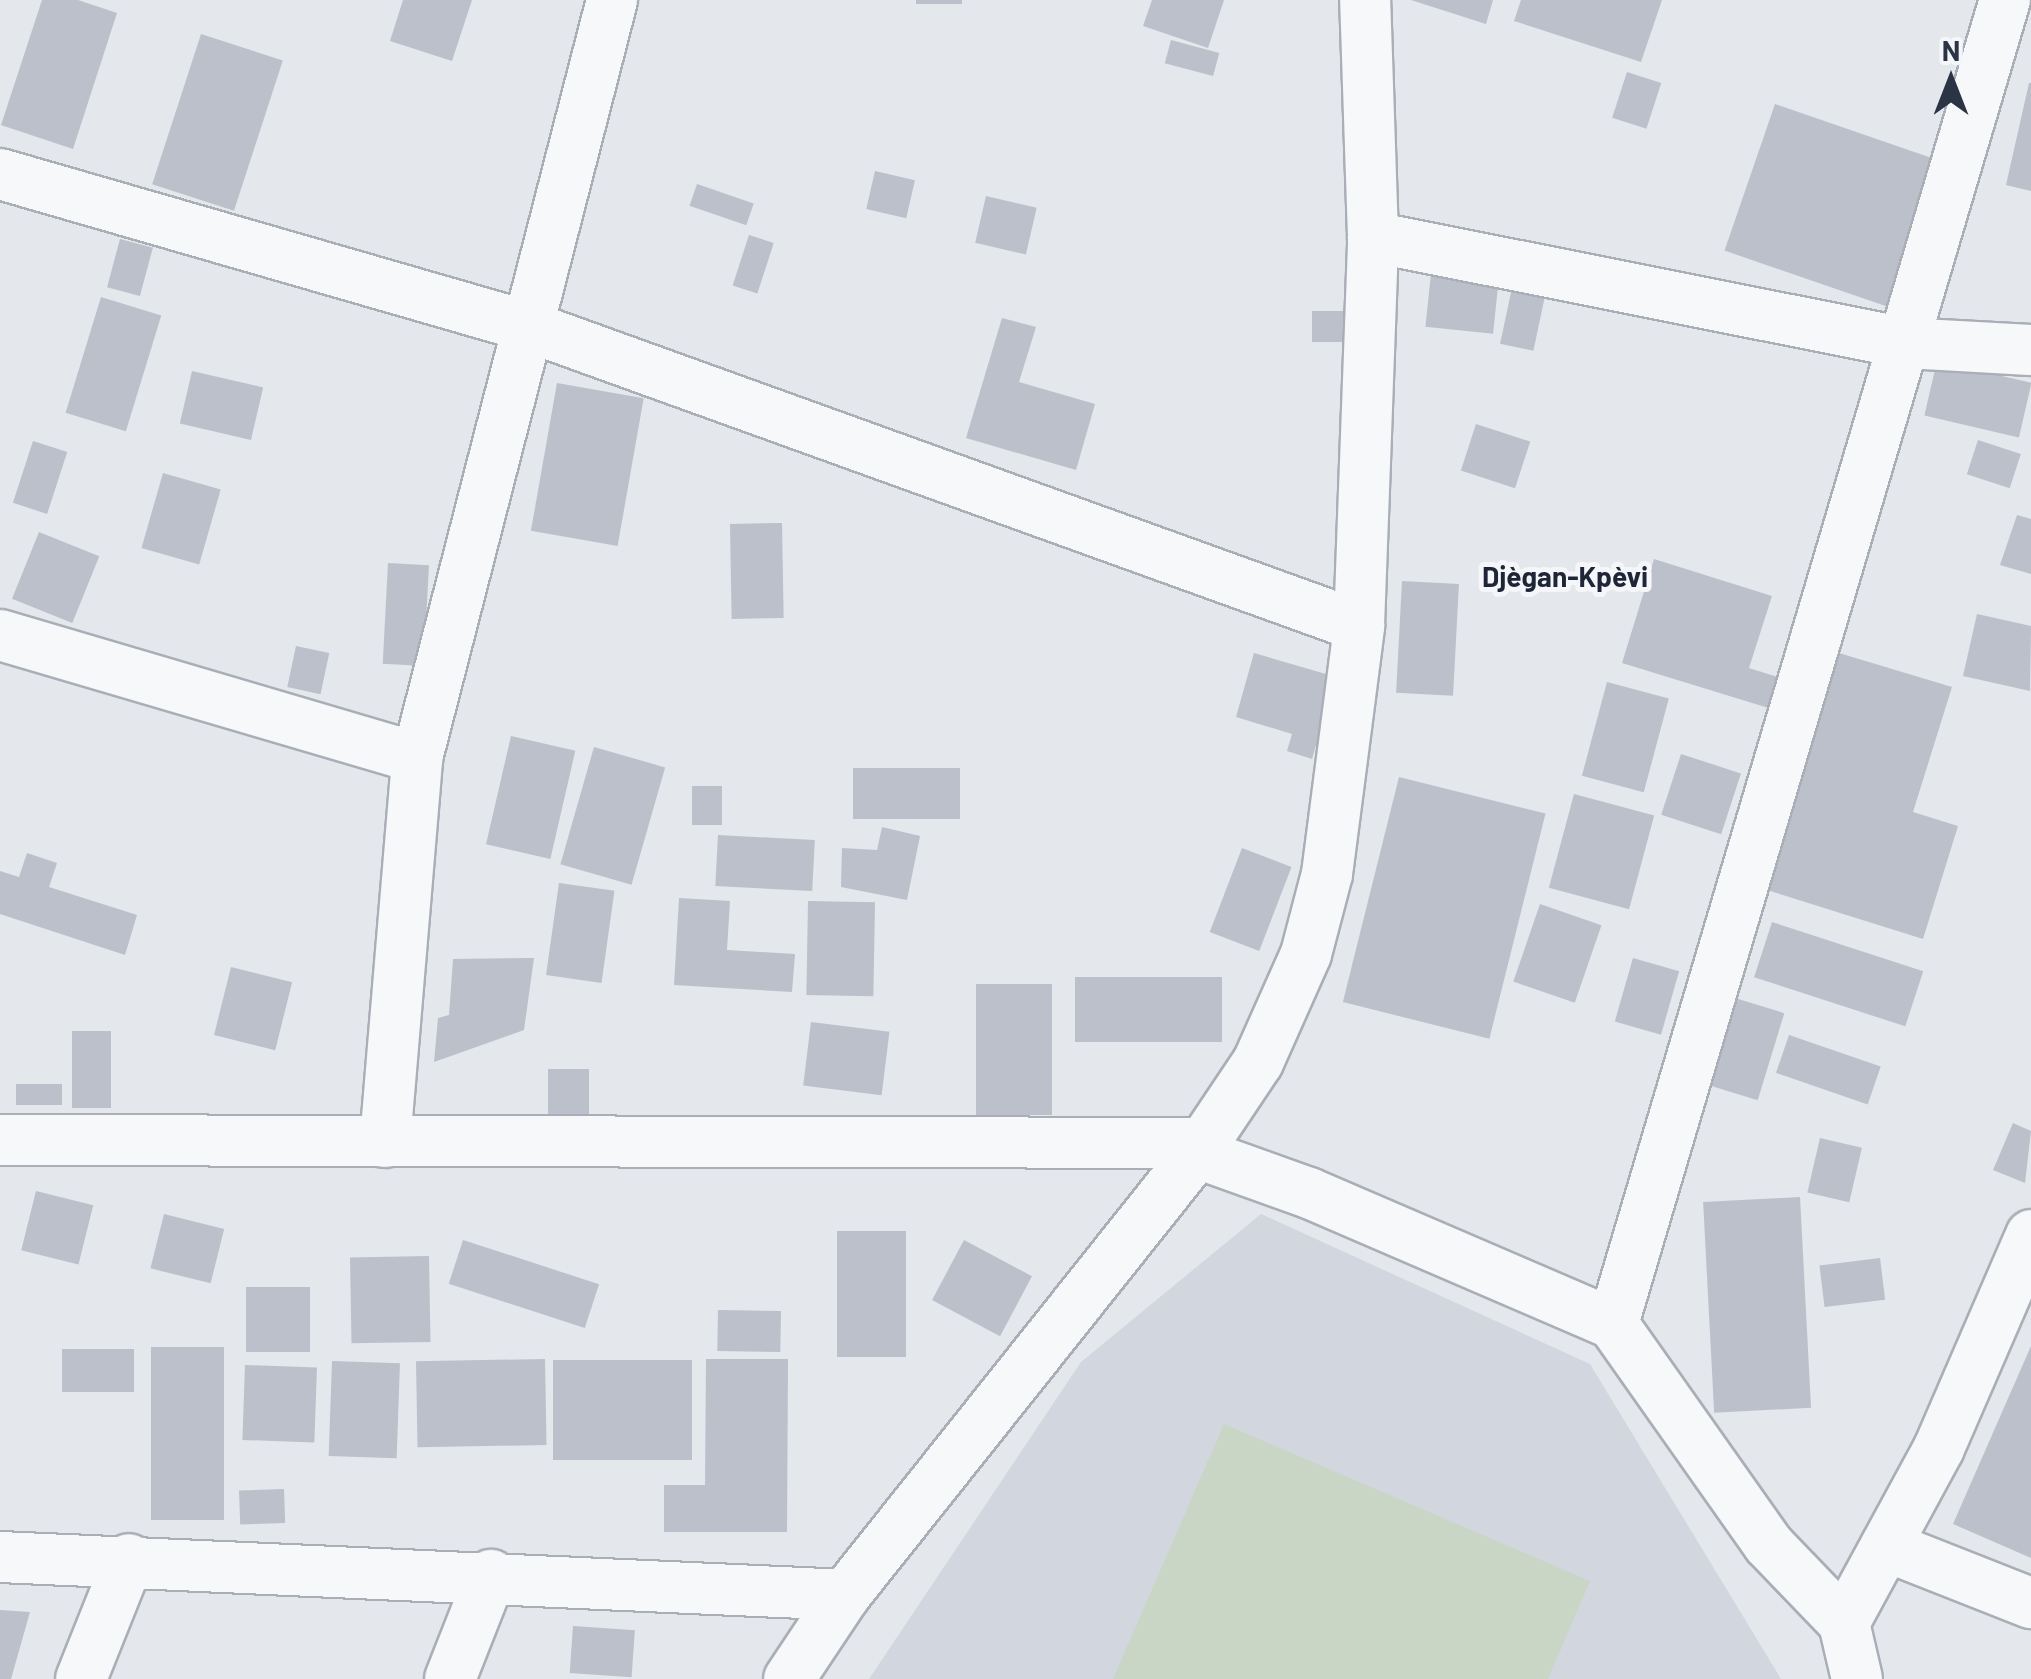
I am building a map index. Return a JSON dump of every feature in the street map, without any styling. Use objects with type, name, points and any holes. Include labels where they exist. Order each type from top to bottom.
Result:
[{"type":"street","points":[[386,1142],[417,758],[612,0]]},
{"type":"street","points":[[790,1679],[845,1595],[1201,1148],[1258,1062],[1306,954],[1327,874],[1360,626],[1373,236],[1364,0]]},
{"type":"street","points":[[1613,1324],[2005,0]]},
{"type":"street","points":[[0,174],[530,327],[1360,626]]},
{"type":"street","points":[[1373,236],[1905,343],[2031,350]]},
{"type":"street","points":[[0,635],[417,758]]},
{"type":"street","points":[[0,1140],[1201,1148],[1613,1324],[1768,1544],[1844,1623],[1857,1679]]},
{"type":"street","points":[[1844,1623],[1939,1448],[2031,1235]]},
{"type":"street","points":[[1886,1546],[2031,1602]]},
{"type":"street","points":[[0,1557],[491,1575],[845,1595]]},
{"type":"street","points":[[81,1679],[129,1559]]},
{"type":"street","points":[[450,1679],[491,1575]]},
{"type":"shaded area","points":[[1261,1214],[1590,1364],[1781,1679],[869,1679],[1081,1362]]},
{"type":"green space","points":[[1224,1424],[1590,1581],[1548,1679],[1113,1679]]},
{"type":"building","points":[[42,0],[78,0],[117,13],[73,149],[1,125]]},
{"type":"building","points":[[403,0],[472,0],[452,61],[390,41]]},
{"type":"building","points":[[916,0],[962,0],[962,4],[916,4]]},
{"type":"building","points":[[1152,0],[1224,0],[1208,48],[1143,26]]},
{"type":"building","points":[[1411,0],[1493,0],[1486,24]]},
{"type":"building","points":[[1521,0],[1662,0],[1641,62],[1514,21]]},
{"type":"building","points":[[201,34],[283,61],[234,211],[152,184]]},
{"type":"building","points":[[1171,40],[1219,53],[1213,76],[1165,63]]},
{"type":"building","points":[[1627,72],[1661,83],[1646,129],[1612,118]]},
{"type":"building","points":[[2031,83],[2031,191],[2006,185]]},
{"type":"building","points":[[1775,104],[1943,162],[1893,309],[1725,251]]},
{"type":"building","points":[[875,171],[915,180],[906,218],[866,209]]},
{"type":"building","points":[[697,184],[754,204],[746,225],[690,206]]},
{"type":"building","points":[[986,196],[1037,208],[1026,254],[975,243]]},
{"type":"building","points":[[749,235],[774,243],[757,293],[733,285]]},
{"type":"building","points":[[120,239],[153,248],[140,296],[107,287]]},
{"type":"building","points":[[1432,264],[1500,271],[1493,334],[1425,327]]},
{"type":"building","points":[[1513,283],[1546,290],[1533,351],[1500,344]]},
{"type":"building","points":[[101,297],[161,315],[126,431],[66,413]]},
{"type":"building","points":[[1312,311],[1352,311],[1352,342],[1312,342]]},
{"type":"building","points":[[1002,318],[1036,327],[1019,382],[1095,404],[1076,470],[966,438]]},
{"type":"building","points":[[1937,361],[2031,383],[2019,437],[1924,416]]},
{"type":"building","points":[[192,371],[263,387],[251,440],[180,424]]},
{"type":"building","points":[[557,383],[644,398],[618,546],[531,531]]},
{"type":"building","points":[[1476,424],[1530,442],[1515,488],[1461,471]]},
{"type":"building","points":[[1978,440],[2021,454],[2010,488],[1967,474]]},
{"type":"building","points":[[33,441],[67,452],[47,514],[13,503]]},
{"type":"building","points":[[163,473],[221,490],[199,565],[142,548]]},
{"type":"building","points":[[2017,515],[2031,519],[2031,574],[2000,565]]},
{"type":"building","points":[[782,523],[784,618],[732,619],[730,524]]},
{"type":"building","points":[[39,532],[99,556],[72,623],[12,599]]},
{"type":"building","points":[[1654,559],[1772,596],[1749,668],[1784,679],[1775,710],[1622,663]]},
{"type":"building","points":[[388,563],[429,565],[424,666],[383,664]]},
{"type":"building","points":[[1402,581],[1459,584],[1453,696],[1396,693]]},
{"type":"building","points":[[1977,614],[2031,626],[2030,691],[1963,676]]},
{"type":"building","points":[[296,646],[329,653],[321,694],[287,687]]},
{"type":"building","points":[[1254,653],[1336,677],[1312,759],[1287,751],[1292,734],[1236,717]]},
{"type":"building","points":[[1839,653],[1952,687],[1913,812],[1958,826],[1923,939],[1764,889]]},
{"type":"building","points":[[1607,682],[1669,699],[1644,792],[1582,776]]},
{"type":"building","points":[[511,736],[575,751],[550,859],[486,844]]},
{"type":"building","points":[[594,747],[665,767],[632,885],[560,864]]},
{"type":"building","points":[[1681,754],[1741,773],[1721,834],[1661,815]]},
{"type":"building","points":[[853,768],[960,768],[960,819],[853,819]]},
{"type":"building","points":[[1399,777],[1546,814],[1489,1039],[1343,1002]]},
{"type":"building","points":[[692,786],[722,786],[722,825],[692,825]]},
{"type":"building","points":[[1574,794],[1654,815],[1629,909],[1549,888]]},
{"type":"building","points":[[882,827],[920,836],[907,900],[841,887],[842,848],[877,850]]},
{"type":"building","points":[[718,835],[815,840],[812,891],[715,886]]},
{"type":"building","points":[[1242,848],[1291,867],[1259,951],[1210,932]]},
{"type":"building","points":[[27,853],[57,863],[49,887],[137,915],[125,955],[0,914],[0,871],[19,877]]},
{"type":"building","points":[[559,883],[614,891],[602,983],[546,975]]},
{"type":"building","points":[[679,898],[730,901],[727,950],[795,954],[792,992],[674,985]]},
{"type":"building","points":[[808,901],[875,902],[873,996],[806,995]]},
{"type":"building","points":[[1540,904],[1601,925],[1575,1003],[1513,982]]},
{"type":"building","points":[[1772,922],[1923,971],[1905,1026],[1754,977]]},
{"type":"building","points":[[534,958],[524,1030],[434,1062],[438,1018],[449,1015],[453,959]]},
{"type":"building","points":[[1633,958],[1679,971],[1661,1035],[1615,1021]]},
{"type":"building","points":[[231,967],[292,982],[275,1050],[214,1035]]},
{"type":"building","points":[[1075,977],[1222,977],[1222,1042],[1075,1042]]},
{"type":"building","points":[[976,984],[1052,984],[1052,1115],[976,1115]]},
{"type":"building","points":[[1725,995],[1784,1013],[1758,1100],[1698,1082]]},
{"type":"building","points":[[811,1022],[889,1032],[882,1095],[803,1086]]},
{"type":"building","points":[[72,1031],[111,1031],[111,1108],[72,1108]]},
{"type":"building","points":[[1789,1035],[1881,1067],[1868,1104],[1776,1073]]},
{"type":"building","points":[[548,1069],[589,1069],[589,1116],[548,1116]]},
{"type":"building","points":[[16,1084],[62,1084],[62,1105],[16,1105]]},
{"type":"building","points":[[2013,1123],[2031,1131],[2025,1183],[1993,1170]]},
{"type":"building","points":[[1820,1138],[1862,1148],[1849,1202],[1807,1193]]},
{"type":"building","points":[[36,1191],[93,1205],[78,1264],[21,1250]]},
{"type":"building","points":[[1800,1197],[1811,1408],[1714,1413],[1703,1202]]},
{"type":"building","points":[[164,1214],[224,1229],[211,1283],[150,1268]]},
{"type":"building","points":[[837,1231],[906,1231],[906,1357],[837,1357]]},
{"type":"building","points":[[463,1240],[599,1284],[585,1328],[449,1284]]},
{"type":"building","points":[[964,1240],[1032,1276],[1000,1336],[932,1300]]},
{"type":"building","points":[[429,1256],[431,1342],[352,1343],[350,1257]]},
{"type":"building","points":[[1880,1258],[1885,1300],[1825,1307],[1819,1265]]},
{"type":"building","points":[[246,1287],[310,1287],[310,1352],[246,1352]]},
{"type":"building","points":[[718,1310],[781,1311],[780,1352],[717,1351]]},
{"type":"building","points":[[2031,1346],[2031,1558],[1953,1524]]},
{"type":"building","points":[[151,1347],[224,1347],[224,1520],[151,1520]]},
{"type":"building","points":[[62,1349],[134,1349],[134,1392],[62,1392]]},
{"type":"building","points":[[545,1359],[547,1445],[418,1447],[416,1361]]},
{"type":"building","points":[[706,1359],[788,1359],[787,1532],[664,1532],[664,1485],[705,1485]]},
{"type":"building","points":[[553,1360],[692,1360],[692,1460],[553,1460]]},
{"type":"building","points":[[332,1361],[400,1363],[397,1458],[329,1456]]},
{"type":"building","points":[[245,1365],[317,1368],[314,1442],[242,1440]]},
{"type":"building","points":[[284,1489],[285,1523],[240,1525],[239,1491]]},
{"type":"building","points":[[0,1610],[30,1612],[11,1679],[0,1679]]},
{"type":"building","points":[[573,1626],[635,1630],[632,1677],[570,1673]]},
{"type":"district","name":"Djègan-Kpèvi","points":[[1565,576]]}]
